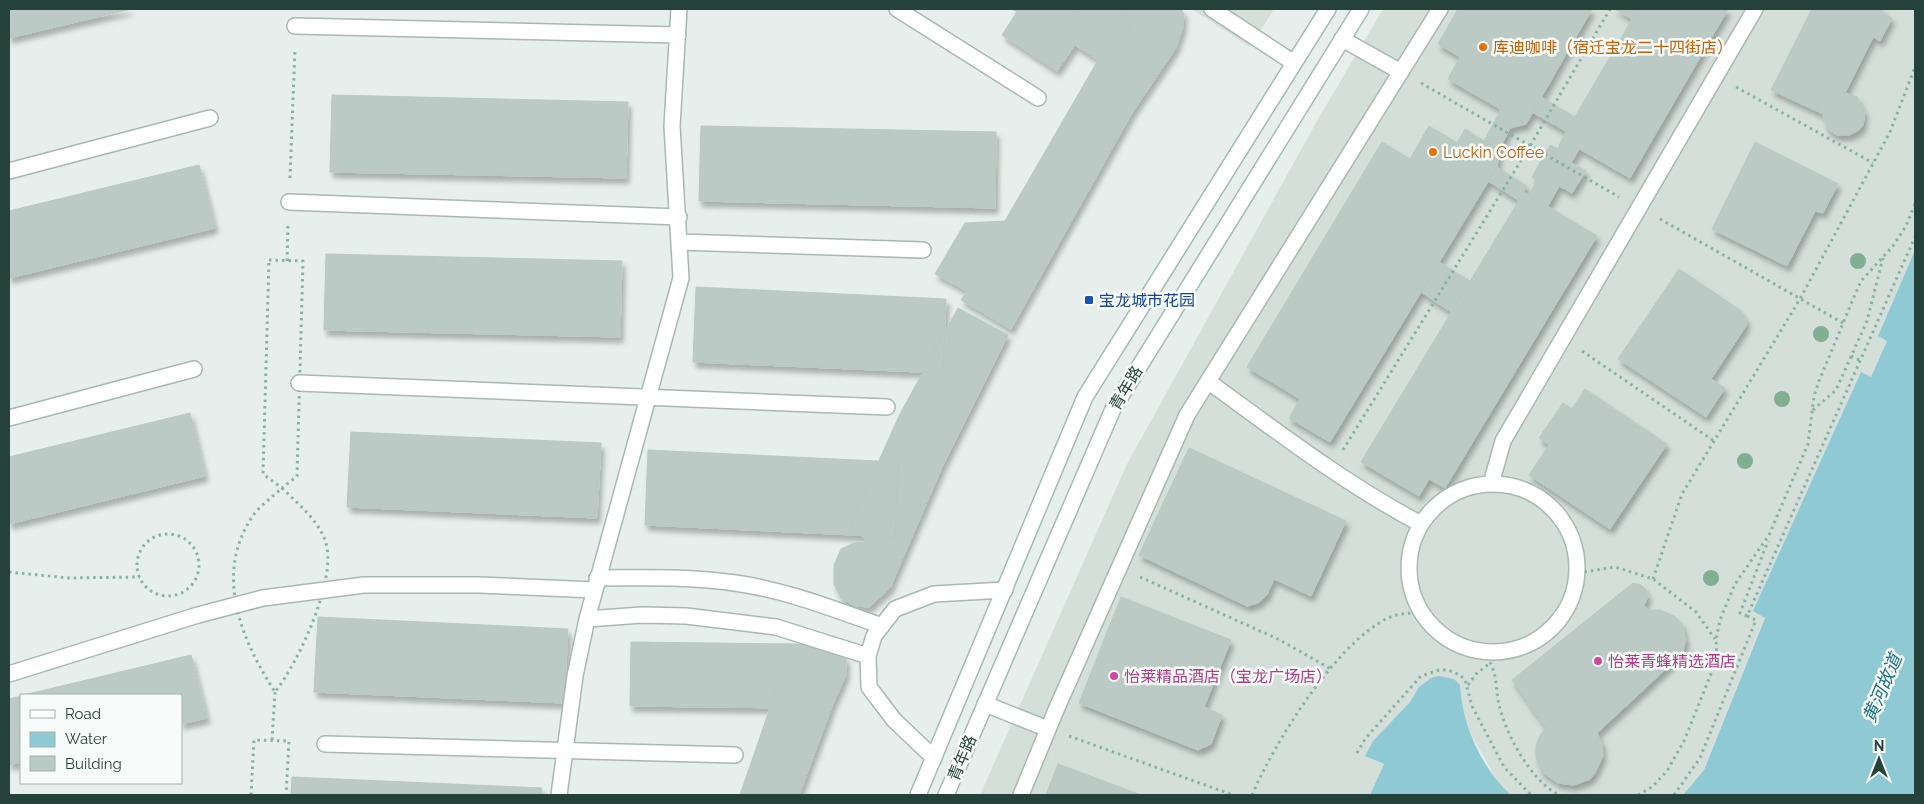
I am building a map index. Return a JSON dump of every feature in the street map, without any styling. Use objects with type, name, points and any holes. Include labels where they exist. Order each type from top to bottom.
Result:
[{"type":"street","points":[[559,795],[575,676],[596,584],[681,278],[679,217],[672,126],[679,9]]},
{"type":"street","points":[[897,9],[1038,98]]},
{"type":"street","points":[[1212,9],[1294,63]]},
{"type":"street","name":"青年路","points":[[918,795],[1085,396],[1328,9]]},
{"type":"street","name":"青年路","points":[[946,795],[1112,409],[1361,9]]},
{"type":"street","points":[[1021,795],[1048,729],[1187,416],[1440,9]]},
{"type":"street","points":[[1491,484],[1503,441],[1755,9]]},
{"type":"street","points":[[296,26],[678,35]]},
{"type":"street","points":[[1342,38],[1401,72]]},
{"type":"street","points":[[9,171],[210,118]]},
{"type":"street","points":[[289,202],[679,217]]},
{"type":"street","points":[[680,242],[923,250]]},
{"type":"street","points":[[9,418],[194,369]]},
{"type":"street","points":[[1208,382],[1375,500],[1421,524]]},
{"type":"street","points":[[299,383],[887,407]]},
{"type":"street","points":[[1491,484],[1518,488],[1543,500],[1563,520],[1575,545],[1578,573],[1572,600],[1558,624],[1536,641],[1486,658],[1459,646],[1436,632],[1421,613],[1411,592],[1408,568],[1411,546],[1421,524],[1439,503],[1463,489],[1491,484]]},
{"type":"street","points":[[9,674],[198,615],[271,597],[364,584],[596,584],[666,578],[735,582],[798,596],[882,626]]},
{"type":"street","points":[[934,758],[894,720],[869,688],[868,656],[874,636],[895,609],[934,594],[1004,590]]},
{"type":"street","points":[[588,619],[642,615],[686,616],[776,626],[868,656]]},
{"type":"street","points":[[985,704],[1048,729]]},
{"type":"street","points":[[325,744],[735,755]]},
{"type":"path","points":[[1331,470],[1530,146],[1610,9]]},
{"type":"path","points":[[287,261],[296,26]]},
{"type":"path","points":[[1653,579],[1682,494],[1800,299],[1890,132],[1915,67]]},
{"type":"path","points":[[1716,76],[1873,163]]},
{"type":"path","points":[[1674,795],[1700,758],[1756,620],[1740,613],[1808,444],[1818,381],[1861,281],[1883,258],[1906,226],[1915,204]]},
{"type":"path","points":[[1747,616],[1915,238]]},
{"type":"path","points":[[1812,410],[1836,390],[1867,321],[1883,258]]},
{"type":"path","points":[[1563,338],[1714,441]]},
{"type":"path","points":[[1851,356],[1861,361]]},
{"type":"path","points":[[172,534],[182,537],[191,544],[197,553],[199,573],[187,591],[177,595],[165,596],[154,593],[146,587],[140,577],[137,566],[139,555],[152,538],[172,534]]},
{"type":"path","points":[[1638,795],[1652,787],[1667,772],[1684,741],[1717,659],[1716,640],[1720,620],[1735,584],[1770,535]]},
{"type":"path","points":[[1578,573],[1615,567],[1653,579],[1696,612],[1716,640]]},
{"type":"path","points":[[1119,568],[1278,639],[1332,668]]},
{"type":"path","points":[[9,572],[69,578],[140,577]]},
{"type":"path","points":[[1252,795],[1304,701],[1332,668],[1370,629],[1403,613],[1421,613]]},
{"type":"path","points":[[1468,685],[1486,658],[1494,672],[1500,712],[1518,750],[1545,788],[1559,795]]},
{"type":"path","points":[[1357,752],[1365,739],[1421,676],[1448,670],[1460,675],[1468,685],[1472,706],[1504,767],[1531,795]]},
{"type":"path","points":[[272,740],[275,692]]},
{"type":"path","points":[[1048,729],[1233,795]]},
{"type":"path","points":[[251,795],[254,740],[289,741],[286,795]]},
{"type":"shaded area","points":[[1192,9],[1274,9],[1250,47]]},
{"type":"shaded area","points":[[1383,9],[1915,9],[1915,250],[1878,336],[1887,341],[1871,377],[1862,373],[1754,611],[1765,617],[1704,770],[1683,795],[1511,795],[1499,784],[1472,736],[1461,708],[1459,685],[1419,687],[1410,702],[1373,741],[1365,756],[1384,764],[1370,795],[980,795],[1127,464],[1317,121]]},
{"type":"water","name":"黄河故道","points":[[1915,250],[1915,795],[1683,795],[1704,770],[1765,618],[1753,611],[1861,372],[1871,377],[1887,341],[1878,336]]},
{"type":"water","points":[[1439,676],[1454,679],[1460,685],[1465,715],[1475,744],[1491,772],[1511,795],[1370,795],[1384,764],[1365,756],[1373,741],[1410,702],[1419,687],[1431,678]]},
{"type":"building","points":[[9,9],[131,9],[9,38]]},
{"type":"building","points":[[1012,9],[1117,9],[1134,20],[1106,65],[1075,45],[1057,71],[1002,35],[1017,12]]},
{"type":"building","points":[[1068,9],[1181,9],[1184,14],[1183,27],[1176,48],[1132,113],[1011,329],[961,300],[967,291],[935,274],[965,223],[1005,221],[1112,36]]},
{"type":"building","points":[[1458,9],[1592,9],[1526,124],[1448,79],[1460,57],[1438,44]]},
{"type":"building","points":[[1615,9],[1638,9],[1632,19]]},
{"type":"building","points":[[1638,9],[1728,9],[1630,178],[1562,139]]},
{"type":"building","points":[[1812,9],[1884,9],[1882,13],[1892,18],[1880,41],[1873,37],[1845,93],[1857,97],[1865,112],[1863,125],[1859,130],[1849,135],[1837,135],[1830,131],[1826,126],[1823,114],[1771,90]]},
{"type":"building","points":[[332,95],[628,102],[626,178],[330,172]]},
{"type":"building","points":[[1541,97],[1575,117],[1567,132],[1532,112]]},
{"type":"building","points":[[1501,109],[1526,124],[1510,128],[1500,148],[1497,167],[1457,143],[1465,129],[1484,141]]},
{"type":"building","points":[[701,126],[996,132],[995,208],[699,201]]},
{"type":"building","points":[[1429,126],[1497,167],[1330,442],[1289,418],[1300,399],[1247,367],[1382,142],[1410,159]]},
{"type":"building","points":[[1562,139],[1579,149],[1571,163],[1586,171],[1572,193],[1559,186],[1548,206],[1529,195],[1537,181],[1532,177],[1550,145],[1558,149]]},
{"type":"building","points":[[1755,142],[1838,184],[1823,213],[1815,211],[1787,266],[1712,229]]},
{"type":"building","points":[[199,165],[215,228],[9,278],[9,211]]},
{"type":"building","points":[[1497,167],[1527,186],[1518,200],[1488,181]]},
{"type":"building","points":[[1524,192],[1597,236],[1445,488],[1429,479],[1419,496],[1361,462]]},
{"type":"building","points":[[326,254],[622,261],[620,337],[324,330]]},
{"type":"building","points":[[1439,262],[1470,281],[1451,312],[1421,292]]},
{"type":"building","points":[[1679,269],[1740,310],[1746,319],[1746,326],[1711,379],[1725,388],[1706,417],[1618,359]]},
{"type":"building","points":[[696,287],[946,299],[943,373],[693,362]]},
{"type":"building","points":[[958,308],[1008,335],[943,465],[890,588],[869,607],[856,606],[841,598],[834,584],[834,565],[841,549],[854,543],[867,542],[850,525],[900,414]]},
{"type":"building","points":[[1585,389],[1667,444],[1610,529],[1529,475],[1549,445],[1539,438],[1563,403],[1572,409]]},
{"type":"building","points":[[190,413],[205,476],[9,524],[9,457]]},
{"type":"building","points":[[351,432],[601,443],[597,518],[347,507]]},
{"type":"building","points":[[1189,448],[1346,521],[1311,596],[1274,579],[1267,595],[1258,603],[1247,606],[1139,555]]},
{"type":"building","points":[[648,450],[898,462],[895,537],[645,525]]},
{"type":"building","points":[[1633,583],[1641,585],[1646,590],[1648,597],[1644,605],[1648,610],[1660,610],[1674,616],[1682,624],[1686,640],[1682,654],[1597,733],[1602,744],[1603,756],[1590,779],[1574,785],[1558,783],[1542,772],[1536,757],[1536,746],[1540,735],[1546,728],[1512,680]]},
{"type":"building","points":[[1121,597],[1231,640],[1204,707],[1222,715],[1211,744],[1198,750],[1079,703]]},
{"type":"building","points":[[318,617],[568,629],[564,703],[314,692]]},
{"type":"building","points":[[631,642],[792,644],[792,708],[630,706]]},
{"type":"building","points":[[792,644],[827,645],[846,658],[846,675],[833,704],[799,795],[740,795]]},
{"type":"building","points":[[191,655],[207,718],[182,724],[182,694],[28,694]]},
{"type":"building","points":[[20,696],[20,762],[9,765],[9,699]]},
{"type":"building","points":[[1058,764],[1141,795],[1046,795]]},
{"type":"building","points":[[292,777],[542,788],[541,795],[291,795]]},
{"type":"place","name":"库迪咖啡（宿迁宝龙二十四街店）","points":[[1483,47]]},
{"type":"place","name":"Luckin Coffee","points":[[1433,152]]},
{"type":"place","name":"宝龙城市花园","points":[[1089,300]]},
{"type":"place","name":"怡莱青蜂精选酒店","points":[[1598,661]]},
{"type":"place","name":"怡莱精品酒店（宝龙广场店）","points":[[1114,676]]}]
